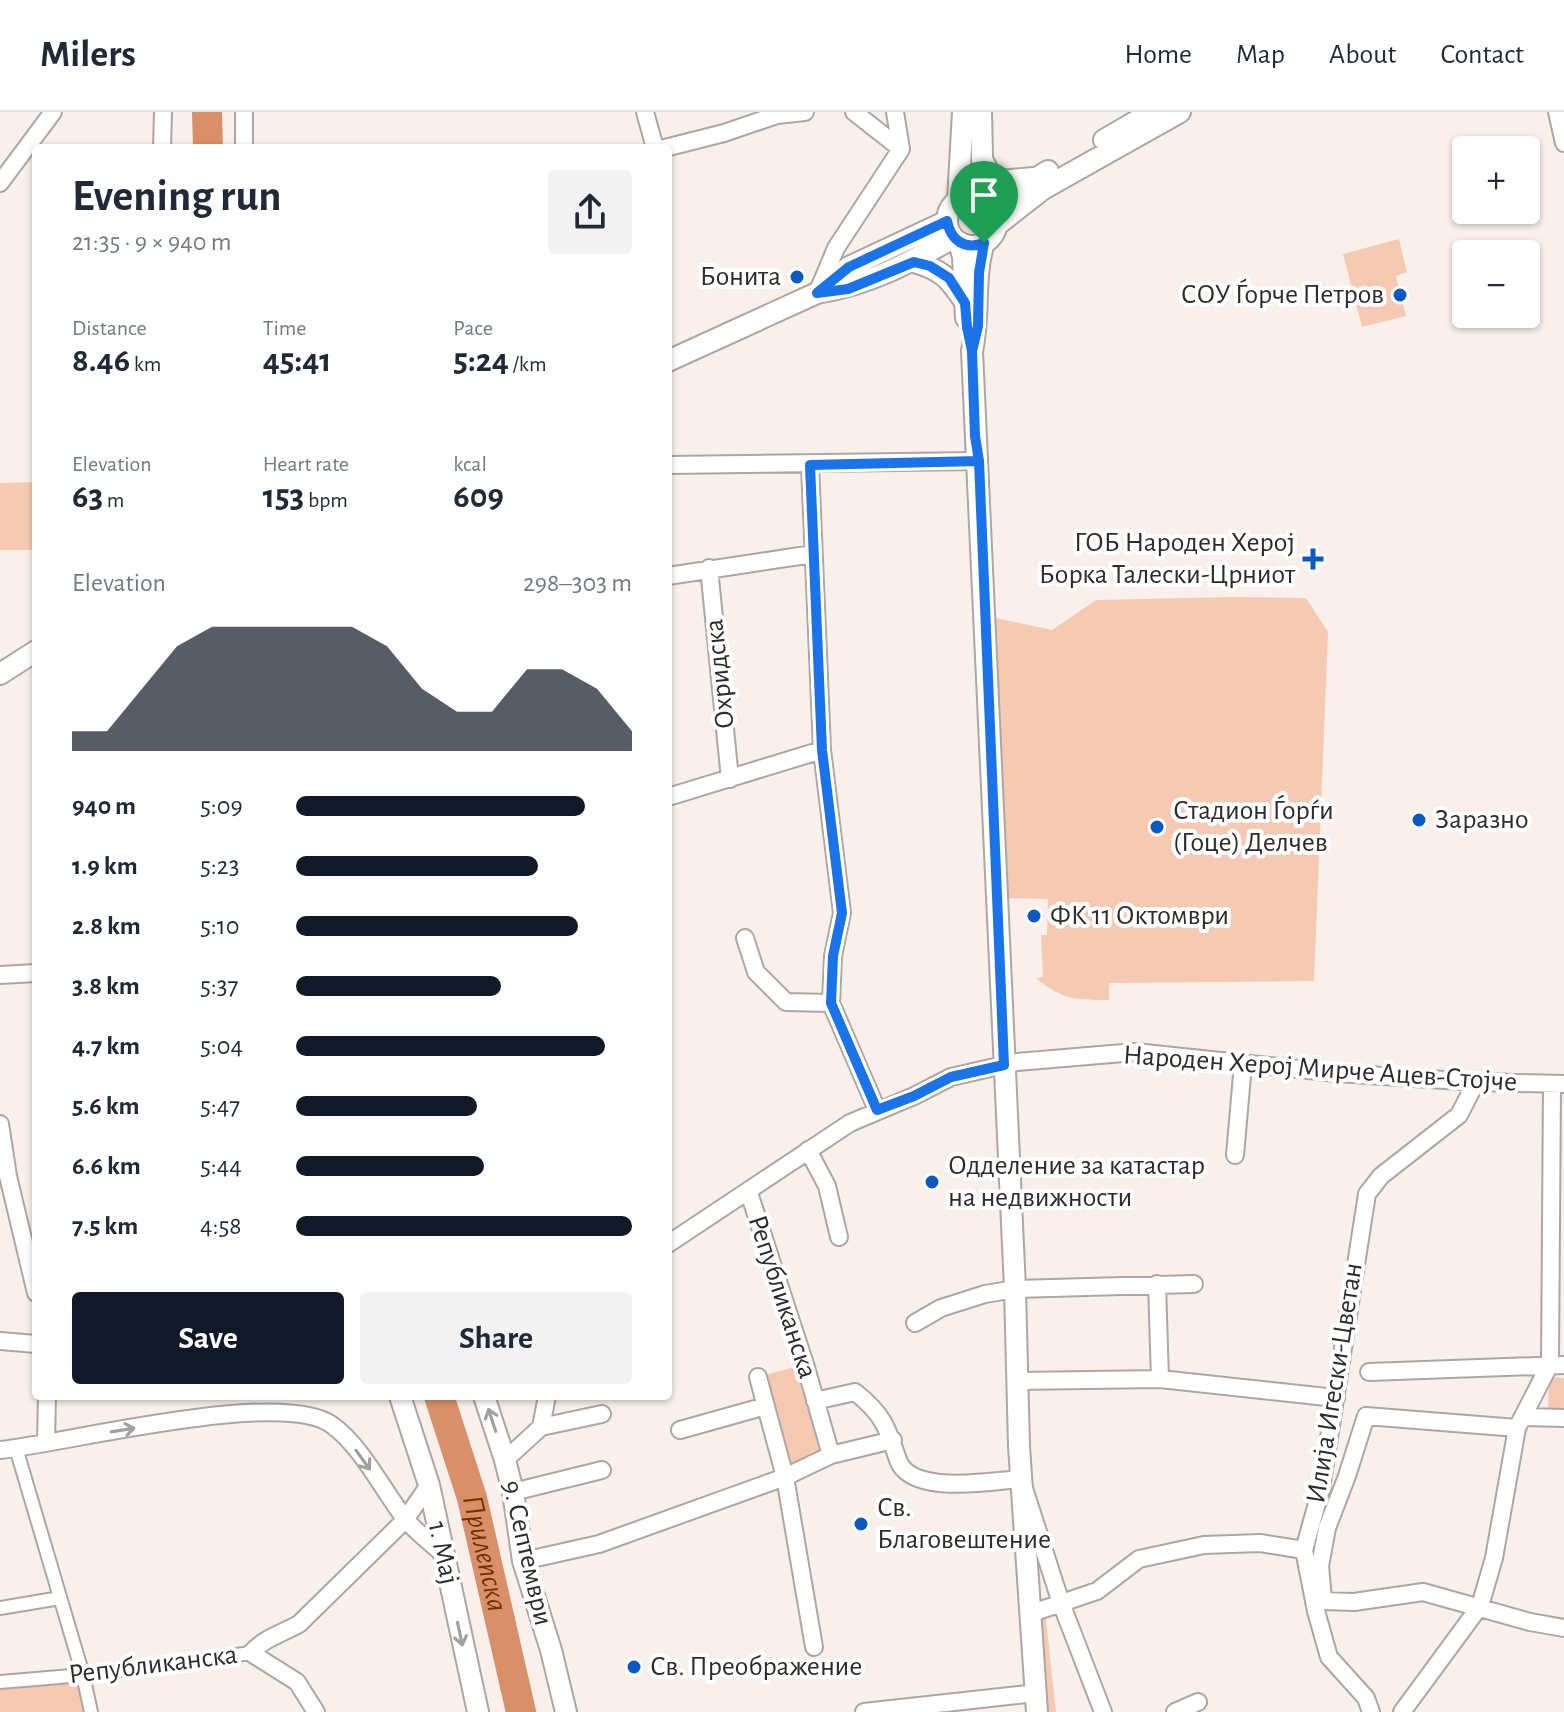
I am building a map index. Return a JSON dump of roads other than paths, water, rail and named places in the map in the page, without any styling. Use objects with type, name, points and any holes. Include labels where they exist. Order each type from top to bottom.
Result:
[{"type":"street","points":[[0,183],[53,112]]},
{"type":"street","points":[[162,144],[163,112]]},
{"type":"street","points":[[244,112],[244,144]]},
{"type":"street","points":[[645,112],[654,144]]},
{"type":"street","points":[[672,146],[777,115],[805,112]]},
{"type":"street","points":[[854,112],[901,149]]},
{"type":"street","points":[[817,293],[836,248],[901,149],[895,112]]},
{"type":"street","points":[[864,1712],[1036,1702],[1021,1479],[979,461],[963,257],[948,213],[958,200],[963,112]]},
{"type":"street","points":[[981,112],[986,200]]},
{"type":"street","points":[[986,200],[1011,194],[1152,112]]},
{"type":"street","points":[[672,359],[817,293],[849,267],[953,234],[972,246],[984,243],[997,225],[1043,189],[1180,112]]},
{"type":"street","points":[[1557,112],[1564,143]]},
{"type":"street","points":[[982,159],[989,173],[999,181],[1036,177]]},
{"type":"street","points":[[958,200],[975,196],[986,200],[994,208],[997,225]]},
{"type":"street","points":[[817,293],[848,289],[914,262],[953,234]]},
{"type":"street","points":[[972,351],[978,326],[979,273],[984,243]]},
{"type":"street","points":[[914,262],[930,266],[949,278],[965,303]]},
{"type":"street","points":[[672,465],[979,461]]},
{"type":"street","points":[[810,465],[822,750],[842,913],[833,956],[831,1003],[877,1110]]},
{"type":"street","points":[[672,575],[813,554]]},
{"type":"street","name":"Охридска","points":[[709,568],[730,779]]},
{"type":"street","points":[[0,674],[32,654]]},
{"type":"street","points":[[672,796],[822,750]]},
{"type":"street","points":[[745,938],[756,972],[786,1002],[831,1003]]},
{"type":"street","points":[[0,975],[32,973]]},
{"type":"street","name":"Народен Херој Мирче Ацев-Стојче","points":[[672,1241],[850,1123],[951,1077],[1004,1065],[1069,1056],[1135,1052],[1243,1064],[1476,1082],[1558,1084]]},
{"type":"street","points":[[1235,1155],[1243,1064]]},
{"type":"street","name":"Илија Игески-Цветан","points":[[1371,1712],[1366,1698],[1329,1657],[1320,1606],[1304,1550],[1321,1489],[1367,1194],[1381,1176],[1459,1115],[1476,1082]]},
{"type":"street","points":[[1402,1712],[1480,1606],[1494,1558],[1521,1422],[1557,1364],[1558,1084]]},
{"type":"street","points":[[0,1124],[8,1176],[32,1276]]},
{"type":"street","points":[[808,1150],[827,1186],[839,1237]]},
{"type":"street","name":"Републиканска","points":[[749,1193],[831,1455]]},
{"type":"street","points":[[1157,1284],[1160,1379]]},
{"type":"street","points":[[915,1323],[941,1308],[985,1294],[1015,1289],[1194,1284]]},
{"type":"street","points":[[0,1341],[32,1344]]},
{"type":"street","points":[[1369,1372],[1557,1364]]},
{"type":"street","name":"Републиканска","points":[[758,1377],[785,1477],[814,1647]]},
{"type":"street","points":[[1017,1381],[1160,1379],[1336,1398]]},
{"type":"street","name":"Републиканска","points":[[815,1401],[855,1392],[874,1407],[893,1440],[899,1463],[909,1475],[938,1484],[1021,1479]]},
{"type":"street","points":[[46,1441],[47,1400]]},
{"type":"street","name":"1. Мај","points":[[401,1400],[429,1485],[478,1712]]},
{"type":"street","name":"9. Септември","points":[[485,1400],[505,1460],[523,1561],[551,1650],[566,1712]]},
{"type":"street","points":[[541,1427],[546,1400]]},
{"type":"street","name":"Републиканска","points":[[680,1430],[766,1406]]},
{"type":"street","points":[[91,1712],[60,1598],[8,1449],[239,1413],[304,1413],[322,1418],[335,1427],[356,1450],[405,1520],[443,1554]]},
{"type":"street","points":[[505,1460],[541,1427],[602,1414]]},
{"type":"street","points":[[1564,1418],[1521,1422],[1366,1416],[1327,1528],[1320,1566],[1320,1606],[1423,1592],[1530,1622],[1564,1628]]},
{"type":"street","points":[[523,1561],[599,1544],[785,1477],[831,1455],[893,1440]]},
{"type":"street","points":[[513,1492],[602,1470]]},
{"type":"street","points":[[1021,1479],[1061,1603],[1103,1712]]},
{"type":"street","name":"Републиканска","points":[[0,1682],[83,1675],[251,1653],[262,1640],[278,1636],[299,1624],[405,1520],[429,1485]]},
{"type":"street","points":[[1032,1613],[1097,1591],[1139,1559],[1204,1545],[1260,1543],[1304,1550]]},
{"type":"street","points":[[0,1608],[60,1598]]},
{"type":"street","points":[[251,1653],[297,1682],[316,1712]]},
{"type":"street","points":[[1175,1712],[1198,1702]]},
{"type":"waterway","name":"Прилепска","points":[[207,112],[208,144]]},
{"type":"waterway","name":"Прилепска","points":[[440,1400],[472,1498],[521,1712]]},
{"type":"place","name":"Бонита","points":[[797,277]]},
{"type":"place","name":"СОУ Ѓорче Петров","points":[[1400,295]]},
{"type":"place","name":"ГОБ Народен Херој Борка Талески-Црниот","points":[[1313,559]]},
{"type":"place","name":"Заразно","points":[[1419,820]]},
{"type":"place","name":"Стадион Ѓорѓи (Гоце) Делчев","points":[[1157,827]]},
{"type":"place","name":"ФК 11 Октомври","points":[[1034,916]]},
{"type":"place","name":"Одделение за катастар на недвижности","points":[[932,1182]]},
{"type":"place","name":"Св. Благовештение","points":[[861,1524]]},
{"type":"place","name":"Св. Преображение","points":[[634,1667]]}]
